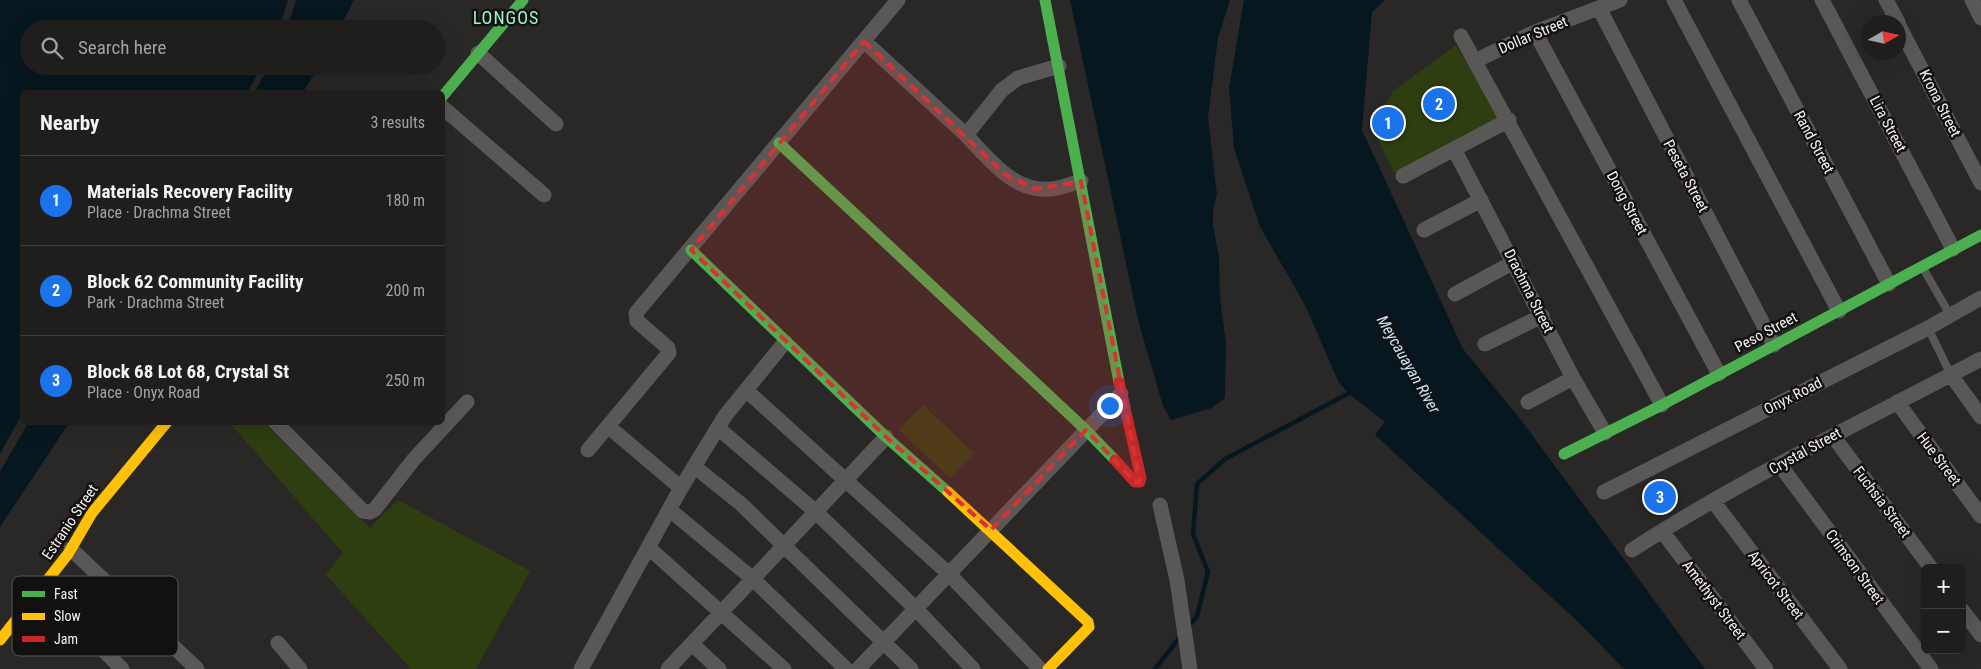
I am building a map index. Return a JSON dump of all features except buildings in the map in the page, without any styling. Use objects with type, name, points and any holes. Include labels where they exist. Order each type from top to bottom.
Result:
[{"type":"street","points":[[445,93],[523,0]]},
{"type":"street","points":[[588,450],[669,353],[668,348],[635,317],[636,313],[691,250],[898,0]]},
{"type":"street","points":[[779,143],[1086,430],[1135,482],[1140,482],[1141,478],[1121,394],[1045,0]]},
{"type":"street","name":"Dollar Street","points":[[1475,61],[1535,32],[1620,0]]},
{"type":"street","points":[[1674,0],[1839,310]]},
{"type":"street","name":"Rand Street","points":[[1739,0],[1889,284]]},
{"type":"street","name":"Lira Street","points":[[1822,0],[1953,249]]},
{"type":"street","name":"Krona Street","points":[[1886,0],[1894,15]]},
{"type":"street","points":[[1972,0],[1981,18]]},
{"type":"street","name":"Peseta Street","points":[[1599,8],[1774,345]]},
{"type":"street","name":"Dong Street","points":[[1535,32],[1719,374]]},
{"type":"street","points":[[1462,36],[1662,406]]},
{"type":"street","name":"Krona Street","points":[[1906,38],[1981,183]]},
{"type":"street","points":[[864,41],[1006,175],[1019,183],[1036,189],[1051,189],[1081,181]]},
{"type":"street","points":[[478,53],[556,124]]},
{"type":"street","points":[[966,136],[1002,90],[1018,78],[1059,66]]},
{"type":"street","points":[[445,109],[544,195]]},
{"type":"street","points":[[1403,176],[1509,120]]},
{"type":"street","name":"Drachma Street","points":[[1454,149],[1574,378],[1605,433]]},
{"type":"street","points":[[1424,230],[1481,200]]},
{"type":"street","name":"Peso Street","points":[[1564,454],[1662,406],[1981,235]]},
{"type":"street","points":[[691,250],[785,342],[886,437],[990,530],[1089,625],[1048,669]]},
{"type":"street","points":[[1455,294],[1514,262]]},
{"type":"street","name":"Onyx Road","points":[[1604,492],[1928,328],[1981,298]]},
{"type":"street","points":[[1485,344],[1542,316]]},
{"type":"street","points":[[581,669],[681,488],[718,428],[785,342]]},
{"type":"street","name":"Crystal Street","points":[[1632,550],[1713,501],[1896,402],[1981,359]]},
{"type":"street","points":[[1951,375],[1981,417]]},
{"type":"street","points":[[1528,402],[1574,378]]},
{"type":"street","points":[[746,390],[949,574],[1040,669]]},
{"type":"street","points":[[858,669],[1121,394]]},
{"type":"street","points":[[278,425],[363,511],[370,512],[414,459],[467,402]]},
{"type":"street","name":"Hue Street","points":[[1896,402],[1981,516]]},
{"type":"street","name":"Estranio Street","points":[[52,576],[71,549],[92,513],[164,425]]},
{"type":"street","points":[[608,427],[681,488]]},
{"type":"street","points":[[718,428],[816,512],[915,608],[973,669]]},
{"type":"street","name":"Fuchsia Street","points":[[1833,436],[1928,564]]},
{"type":"street","points":[[668,669],[886,437]]},
{"type":"street","name":"Crimson Street","points":[[1780,465],[1931,669]]},
{"type":"street","points":[[695,467],[741,504],[785,545],[911,669]]},
{"type":"street","name":"Apricot Street","points":[[1713,501],[1840,669]]},
{"type":"street","points":[[1160,505],[1177,580],[1190,669]]},
{"type":"street","points":[[670,510],[753,579],[846,669]]},
{"type":"street","name":"Amethyst Street","points":[[1662,531],[1766,669]]},
{"type":"street","points":[[649,548],[723,612],[784,669]]},
{"type":"street","points":[[71,549],[99,576]]},
{"type":"street","points":[[1966,615],[1981,636]]},
{"type":"street","name":"Estranio Street","points":[[0,640],[12,625]]},
{"type":"street","points":[[278,643],[300,669]]},
{"type":"street","points":[[692,644],[719,669]]},
{"type":"street","points":[[178,651],[197,669]]},
{"type":"street","points":[[109,656],[122,669]]},
{"type":"lane","points":[[1922,266],[1950,315]]},
{"type":"lane","points":[[1928,328],[1951,375]]},
{"type":"highlighted area","points":[[864,41],[1006,175],[1036,189],[1081,181],[1140,482],[1135,482],[1086,430],[991,530],[886,437],[691,250]]},
{"type":"green space","points":[[1456,45],[1500,118],[1394,173],[1373,129],[1393,91]]},
{"type":"green space","points":[[923,405],[974,453],[950,478],[899,430]]},
{"type":"green space","points":[[232,425],[266,425],[370,528],[398,500],[530,571],[476,669],[411,669],[326,575],[343,553]]},
{"type":"water","points":[[0,0],[288,0],[282,20],[20,20],[20,75],[256,75],[249,90],[20,90],[20,418],[0,454]]},
{"type":"water","points":[[296,0],[354,0],[344,20],[290,20]]},
{"type":"water","points":[[1070,0],[1230,0],[1218,38],[1208,118],[1217,194],[1213,210],[1213,226],[1219,256],[1220,298],[1226,343],[1225,398],[1212,408],[1171,420],[1163,406],[1138,320]]},
{"type":"water","name":"Meycauayan River","points":[[1244,0],[1385,0],[1372,12],[1362,130],[1463,349],[1521,420],[1705,669],[1624,669],[1576,620],[1375,435],[1385,422],[1349,394],[1339,383],[1305,305],[1260,227],[1234,148],[1229,88]]},
{"type":"water","points":[[264,75],[313,75],[304,90],[256,90]]},
{"type":"water","points":[[27,425],[68,425],[0,527],[0,472]]},
{"type":"waterway","points":[[1188,627],[1197,616],[1208,572],[1193,534],[1197,484],[1225,459],[1353,391]]},
{"type":"waterway","points":[[1155,669],[1180,637]]},
{"type":"traffic: fast","points":[[445,93],[523,0]]},
{"type":"traffic: fast","points":[[1045,0],[1119,382]]},
{"type":"traffic: fast","points":[[779,143],[1086,430],[1115,460]]},
{"type":"traffic: fast","points":[[1564,454],[1662,405],[1981,235]]},
{"type":"traffic: fast","points":[[691,250],[886,437],[948,492]]},
{"type":"traffic: slow","points":[[51,576],[68,554],[92,513],[165,425]]},
{"type":"traffic: slow","points":[[948,492],[1088,622],[1089,627],[1048,669]]},
{"type":"traffic: slow","points":[[0,640],[12,625]]},
{"type":"traffic: jam","points":[[1115,460],[1135,482],[1140,482],[1141,478],[1119,382]]},
{"type":"place","name":"Block 62 Community Facility","points":[[1439,104]]},
{"type":"place","name":"Materials Recovery Facility","points":[[1388,123]]},
{"type":"place","name":"Block 68 Lot 68, Crystal St","points":[[1660,497]]},
{"type":"district","name":"LONGOS","points":[[506,18]]}]
